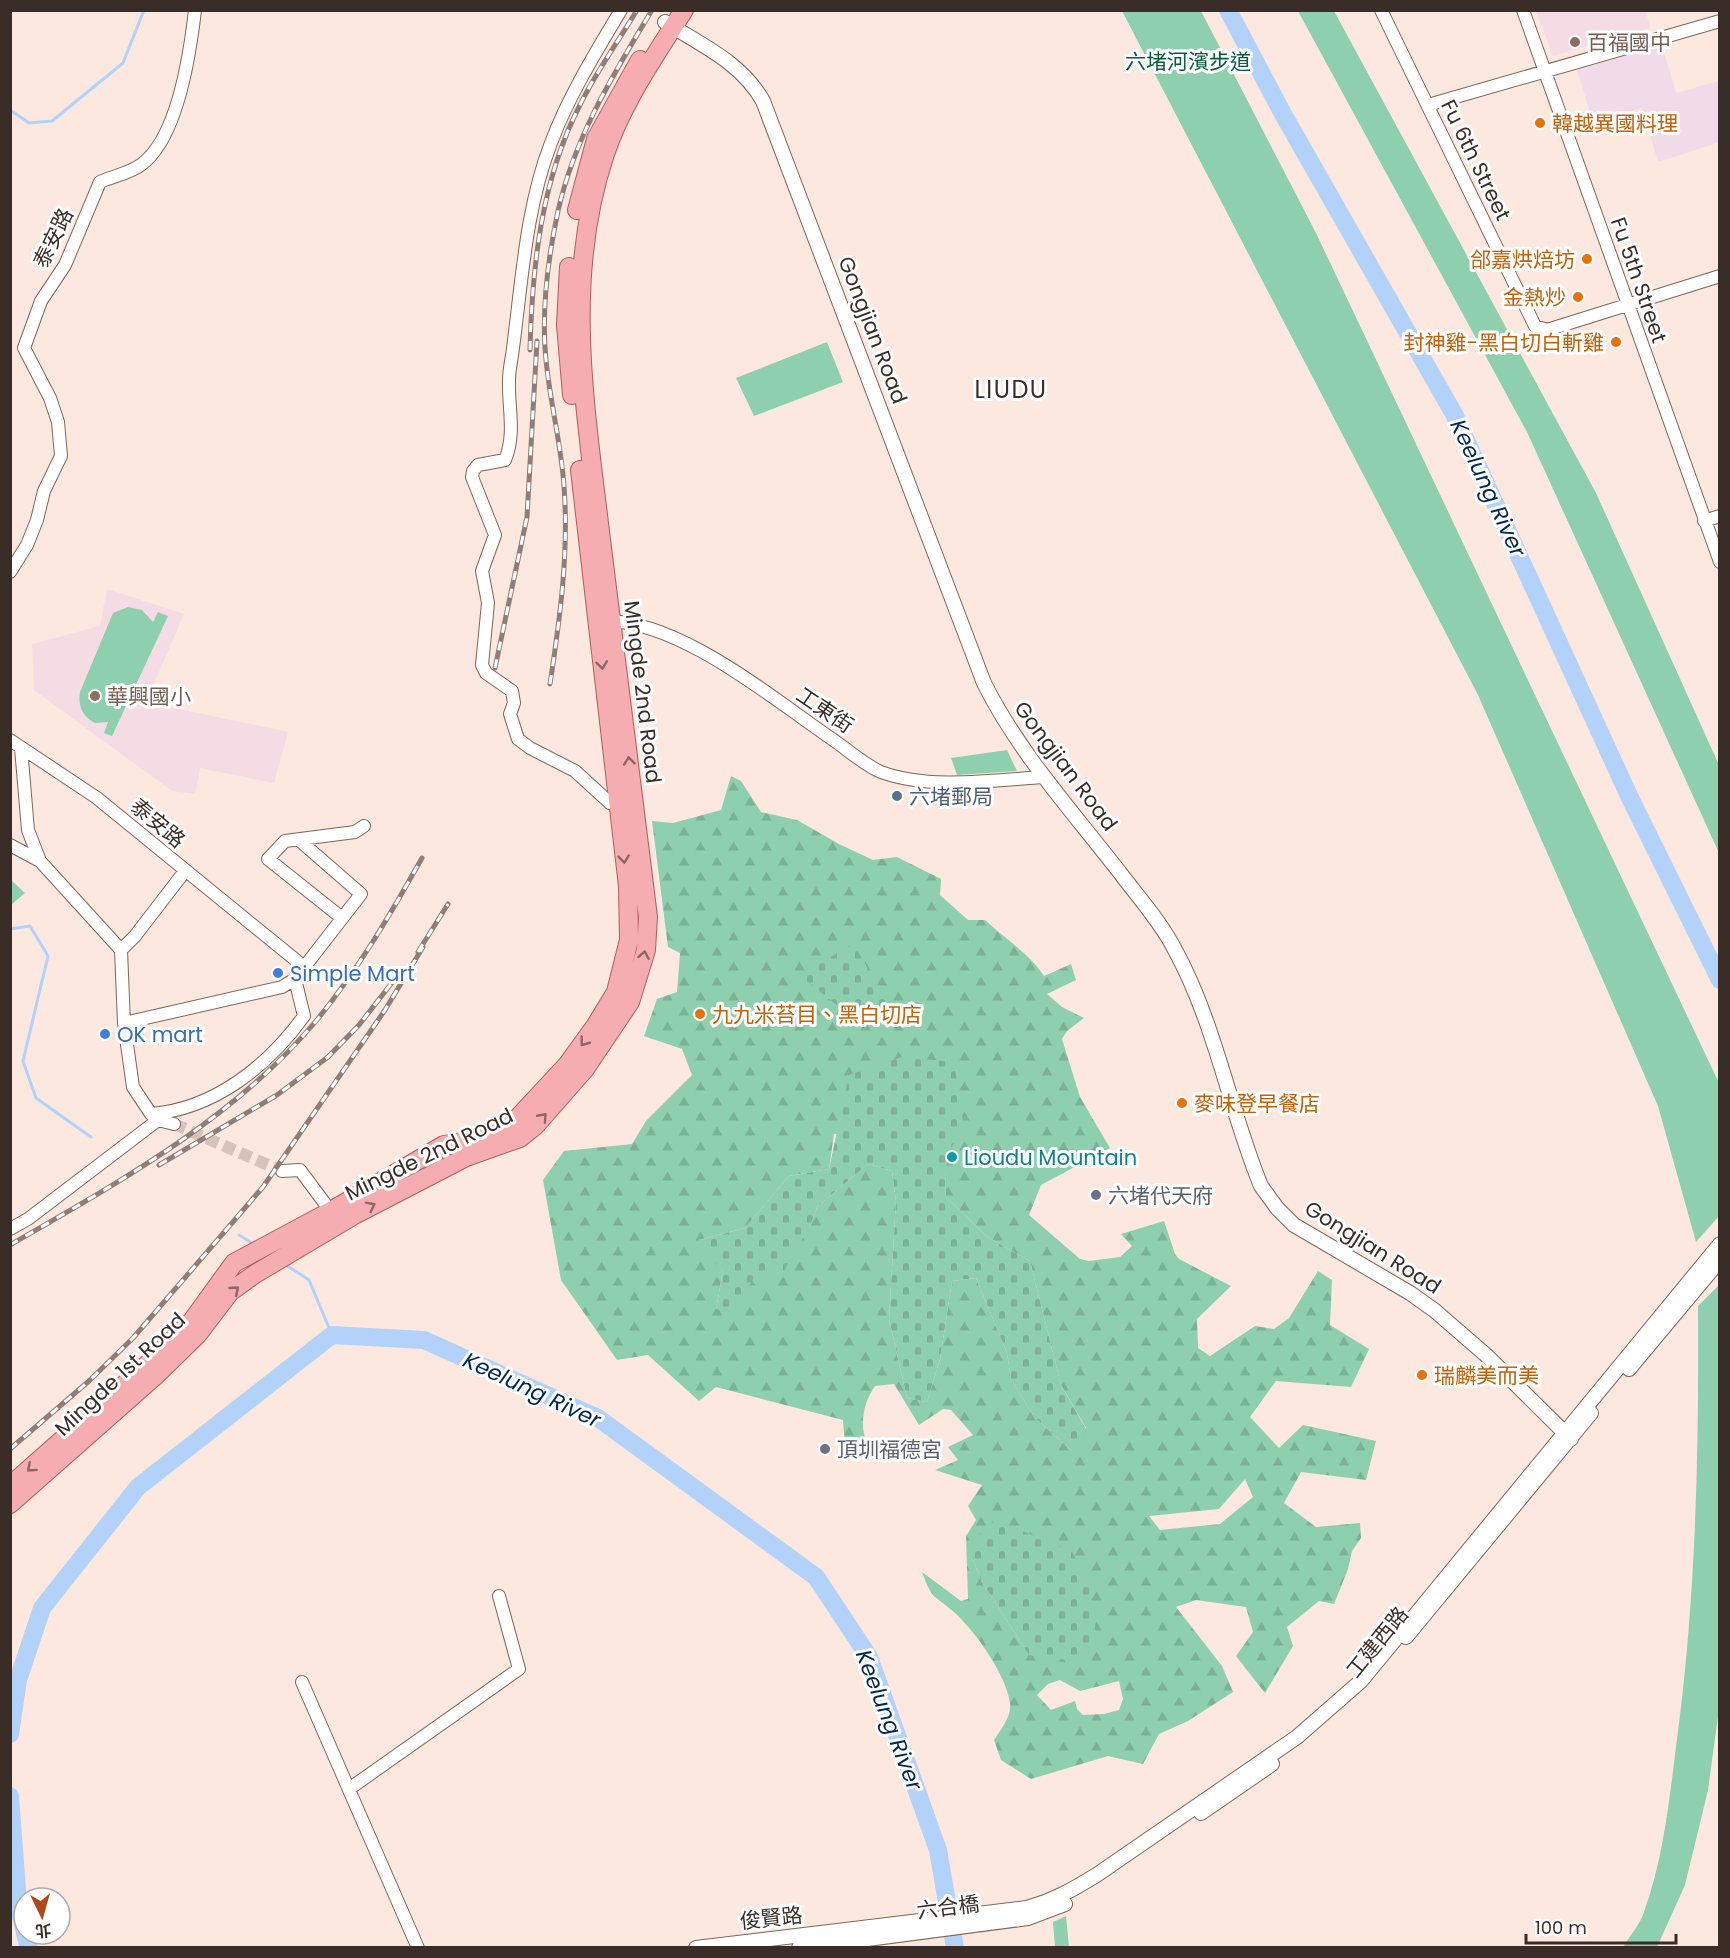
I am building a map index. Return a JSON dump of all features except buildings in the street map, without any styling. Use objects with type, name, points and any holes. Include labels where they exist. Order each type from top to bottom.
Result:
[{"type":"main road","name":"Mingde 2nd Road","points":[[234,1263],[306,1223],[335,1217],[466,1157],[520,1138],[535,1126],[585,1070],[630,1002],[646,950],[648,917],[567,358],[566,315],[569,263],[576,217],[596,139],[627,80],[670,20],[684,10]]},
{"type":"main road","name":"Mingde 2nd Road","points":[[255,1274],[321,1236],[335,1217]]},
{"type":"main road","name":"Mingde 1st Road","points":[[10,1486],[140,1371],[192,1321],[234,1263]]},
{"type":"main road","name":"Mingde 1st Road","points":[[10,1504],[154,1376],[198,1334],[230,1293],[255,1274]]},
{"type":"street","name":"泰安路","points":[[10,572],[27,545],[37,520],[44,491],[62,456],[58,422],[50,398],[24,348],[41,301],[65,265],[100,182],[140,166],[163,141],[189,64],[195,10]]},
{"type":"street","points":[[610,803],[575,771],[530,748],[518,739],[510,714],[514,703],[512,691],[486,673],[482,665],[488,603],[482,571],[495,535],[472,477],[472,471],[478,465],[505,460],[507,454],[513,418],[509,380],[524,264],[537,190],[550,143],[566,109],[621,10]]},
{"type":"street","name":"Fu 6th Street","points":[[1381,10],[1535,326],[1548,330],[1627,306]]},
{"type":"street","name":"Fu 5th Street","points":[[1523,10],[1719,562]]},
{"type":"street","points":[[1718,10],[1719,15]]},
{"type":"street","name":"Gongjian Road","points":[[670,20],[736,66],[750,80],[763,101],[860,350],[966,641],[998,712],[1174,946],[1203,1012],[1251,1160],[1262,1186],[1277,1208],[1294,1225],[1410,1293],[1434,1310],[1486,1355],[1567,1436]]},
{"type":"street","points":[[1428,105],[1719,21]]},
{"type":"street","points":[[1627,306],[1719,276]]},
{"type":"street","points":[[1704,521],[1719,516]]},
{"type":"street","name":"工東街","points":[[604,621],[633,623],[669,633],[741,677],[880,771],[910,778],[967,782],[1045,777]]},
{"type":"street","name":"泰安路","points":[[10,740],[97,798],[185,871],[135,936],[121,950]]},
{"type":"street","points":[[21,748],[28,830],[40,861]]},
{"type":"street","points":[[342,918],[268,859],[285,841],[355,832],[364,826]]},
{"type":"street","points":[[124,1023],[282,987],[295,979],[361,894],[299,840]]},
{"type":"street","points":[[10,845],[40,861],[121,950],[124,1023],[133,1087],[154,1117],[174,1124]]},
{"type":"street","points":[[185,871],[303,966]]},
{"type":"street","points":[[10,1229],[28,1219],[154,1117],[204,1102],[263,1062],[288,1037],[304,1016],[295,979]]},
{"type":"street","points":[[282,1171],[300,1170],[335,1217]]},
{"type":"street","points":[[1666,1319],[1719,1244]]},
{"type":"street","points":[[1666,1319],[1719,1260]]},
{"type":"street","name":"工建西路","points":[[1047,1907],[1297,1737],[1349,1695],[1666,1319]]},
{"type":"street","points":[[349,1789],[519,1669],[499,1596]]},
{"type":"street","points":[[302,1682],[418,1947]]},
{"type":"street","name":"六合橋","points":[[853,1939],[1026,1908],[1047,1907]]},
{"type":"street","name":"俊賢路","points":[[696,1947],[853,1939]]},
{"type":"street","name":"俊賢路","points":[[799,1947],[853,1939]]},
{"type":"shaded area","name":"百福國中","points":[[1536,11],[1646,11],[1650,28],[1553,56]]},
{"type":"shaded area","points":[[1662,45],[1676,93],[1719,81],[1720,142],[1658,162],[1642,108],[1593,122],[1577,70]]},
{"type":"shaded area","name":"華興國小","points":[[107,589],[184,614],[146,702],[288,732],[274,783],[200,768],[195,794],[172,791],[34,690],[32,644],[100,626]]},
{"type":"green space","name":"六堵河濱步道","points":[[1122,11],[1201,11],[1316,233],[1719,1083],[1719,1216],[1696,1242],[1658,1106],[1478,695]]},
{"type":"green space","points":[[1298,11],[1334,11],[1596,493],[1719,765],[1719,853],[1527,432]]},
{"type":"green space","points":[[827,342],[843,382],[754,416],[736,378]]},
{"type":"green space","points":[[128,607],[142,610],[153,622],[158,612],[168,616],[112,736],[104,733],[108,722],[95,723],[84,714],[80,706],[80,692],[113,613]]},
{"type":"green space","points":[[1007,750],[1017,771],[957,775],[951,758]]},
{"type":"green space","points":[[731,776],[741,781],[761,812],[797,820],[873,860],[897,857],[941,879],[940,895],[968,920],[985,920],[1024,953],[1044,976],[1071,964],[1076,980],[1047,994],[1062,1007],[1084,1018],[1067,1031],[1062,1039],[1080,1097],[1110,1148],[1041,1185],[1029,1215],[1080,1259],[1089,1261],[1120,1257],[1132,1246],[1121,1234],[1164,1221],[1175,1254],[1179,1259],[1231,1286],[1197,1319],[1198,1348],[1210,1356],[1255,1326],[1274,1329],[1289,1318],[1318,1271],[1332,1280],[1330,1325],[1369,1349],[1351,1387],[1276,1381],[1250,1417],[1279,1448],[1303,1425],[1376,1441],[1366,1480],[1301,1472],[1284,1503],[1316,1527],[1360,1523],[1361,1538],[1352,1551],[1348,1569],[1334,1604],[1319,1601],[1287,1627],[1293,1646],[1265,1693],[1236,1656],[1253,1632],[1246,1607],[1196,1600],[1176,1607],[1222,1666],[1233,1692],[1188,1721],[1159,1734],[1143,1764],[1108,1756],[1031,1779],[1001,1760],[994,1740],[1010,1708],[1003,1680],[972,1631],[932,1593],[922,1572],[961,1601],[968,1599],[966,1536],[976,1520],[968,1506],[982,1485],[935,1470],[958,1460],[948,1447],[973,1435],[951,1410],[943,1409],[919,1425],[894,1384],[875,1386],[867,1400],[863,1416],[864,1431],[869,1446],[862,1458],[840,1456],[845,1445],[843,1420],[716,1387],[699,1401],[648,1355],[617,1360],[561,1280],[543,1180],[564,1151],[632,1144],[646,1121],[692,1075],[682,1049],[644,1036],[657,999],[677,992],[680,953],[668,947],[652,821],[673,823],[721,810]],"holes":[[[834,1134],[954,1139],[945,1165],[946,1197],[986,1236],[1030,1261],[1061,1385],[1086,1428],[1071,1450],[1034,1417],[1011,1379],[1007,1353],[976,1278],[952,1281],[940,1359],[927,1402],[907,1398],[889,1319],[896,1201],[892,1171],[868,1164],[817,1207],[811,1224],[716,1309],[723,1271],[699,1240],[745,1228],[789,1176],[829,1169]],[[1245,1479],[1253,1497],[1220,1524],[1160,1530],[1149,1516],[1219,1509]],[[972,1557],[1029,1655],[982,1582]],[[1060,1680],[1080,1691],[1119,1681],[1123,1699],[1119,1710],[1104,1714],[1083,1715],[1077,1709],[1075,1701],[1051,1710],[1037,1695],[1048,1684]]]},
{"type":"green space","points":[[11,880],[25,893],[10,905]]},
{"type":"green space","points":[[853,943],[889,1005],[856,1021],[801,976]]},
{"type":"green space","points":[[902,1057],[954,1062],[964,1129],[950,1152],[946,1169],[946,1197],[986,1236],[1030,1261],[1061,1385],[1086,1429],[1083,1442],[1071,1450],[1034,1417],[1011,1379],[1007,1353],[976,1278],[952,1281],[940,1359],[927,1402],[907,1398],[889,1319],[896,1201],[892,1171],[868,1164],[817,1207],[811,1224],[784,1271],[758,1271],[733,1312],[716,1309],[723,1271],[705,1253],[699,1240],[745,1228],[789,1176],[829,1169],[849,1075]]},
{"type":"green space","points":[[1719,1285],[1719,1709],[1708,1790],[1685,1885],[1657,1947],[1623,1947],[1640,1921],[1651,1892],[1668,1810],[1683,1692],[1692,1582],[1697,1472],[1698,1306]]},
{"type":"green space","points":[[994,1520],[1072,1551],[1089,1586],[1099,1644],[1071,1664],[1029,1655],[982,1582],[972,1557],[980,1534]]},
{"type":"green space","points":[[1066,1916],[1069,1947],[1055,1947],[1053,1922]]},
{"type":"waterway","points":[[10,110],[29,123],[52,121],[123,63],[144,10]]},
{"type":"waterway","name":"Keelung River","points":[[1228,10],[1283,114],[1454,414],[1630,798],[1720,980]]},
{"type":"waterway","points":[[10,929],[30,926],[48,956],[23,1061],[36,1098],[91,1137]]},
{"type":"waterway","points":[[239,1235],[255,1245]]},
{"type":"waterway","points":[[286,1265],[309,1280],[332,1335]]},
{"type":"waterway","name":"Keelung River","points":[[10,1734],[18,1680],[42,1608],[138,1487],[332,1335],[424,1340],[598,1418],[816,1577],[869,1657],[938,1850],[955,1948]]},
{"type":"waterway","name":"Keelung River","points":[[10,1796],[17,1886]]},
{"type":"tunnel","points":[[174,1124],[282,1171]]},
{"type":"railway","points":[[530,350],[536,256],[556,163],[586,93],[637,10]]},
{"type":"railway","points":[[550,684],[560,610],[565,536],[563,470],[548,376],[544,323],[551,247],[565,183],[574,157],[610,82],[652,10]]},
{"type":"railway","points":[[495,668],[527,517],[537,341]]},
{"type":"railway","points":[[10,1245],[173,1146],[212,1118],[284,1056],[316,1021],[360,962],[422,858]]},
{"type":"railway","points":[[418,952],[448,904]]},
{"type":"railway","points":[[10,1449],[89,1381],[133,1338],[263,1187],[385,1010],[423,947]]},
{"type":"railway","points":[[159,1165],[277,1095],[328,1057],[359,1025],[398,975]]},
{"type":"place","name":"百福國中","points":[[1575,42]]},
{"type":"place","name":"韓越異國料理","points":[[1540,123]]},
{"type":"place","name":"郃嘉烘焙坊","points":[[1587,259]]},
{"type":"place","name":"金熱炒","points":[[1578,297]]},
{"type":"place","name":"封神雞-黑白切白斬雞","points":[[1616,342]]},
{"type":"place","name":"華興國小","points":[[95,696]]},
{"type":"place","name":"六堵郵局","points":[[897,796]]},
{"type":"place","name":"Simple Mart","points":[[278,973]]},
{"type":"place","name":"九九米苔目、黑白切店","points":[[700,1014]]},
{"type":"place","name":"OK mart","points":[[105,1034]]},
{"type":"place","name":"麥味登早餐店","points":[[1182,1103]]},
{"type":"place","name":"Lioudu Mountain","points":[[952,1157]]},
{"type":"place","name":"六堵代天府","points":[[1096,1195]]},
{"type":"place","name":"瑞麟美而美","points":[[1422,1375]]},
{"type":"place","name":"頂圳福德宮","points":[[825,1449]]},
{"type":"district","name":"LIUDU","points":[[1011,389]]}]
